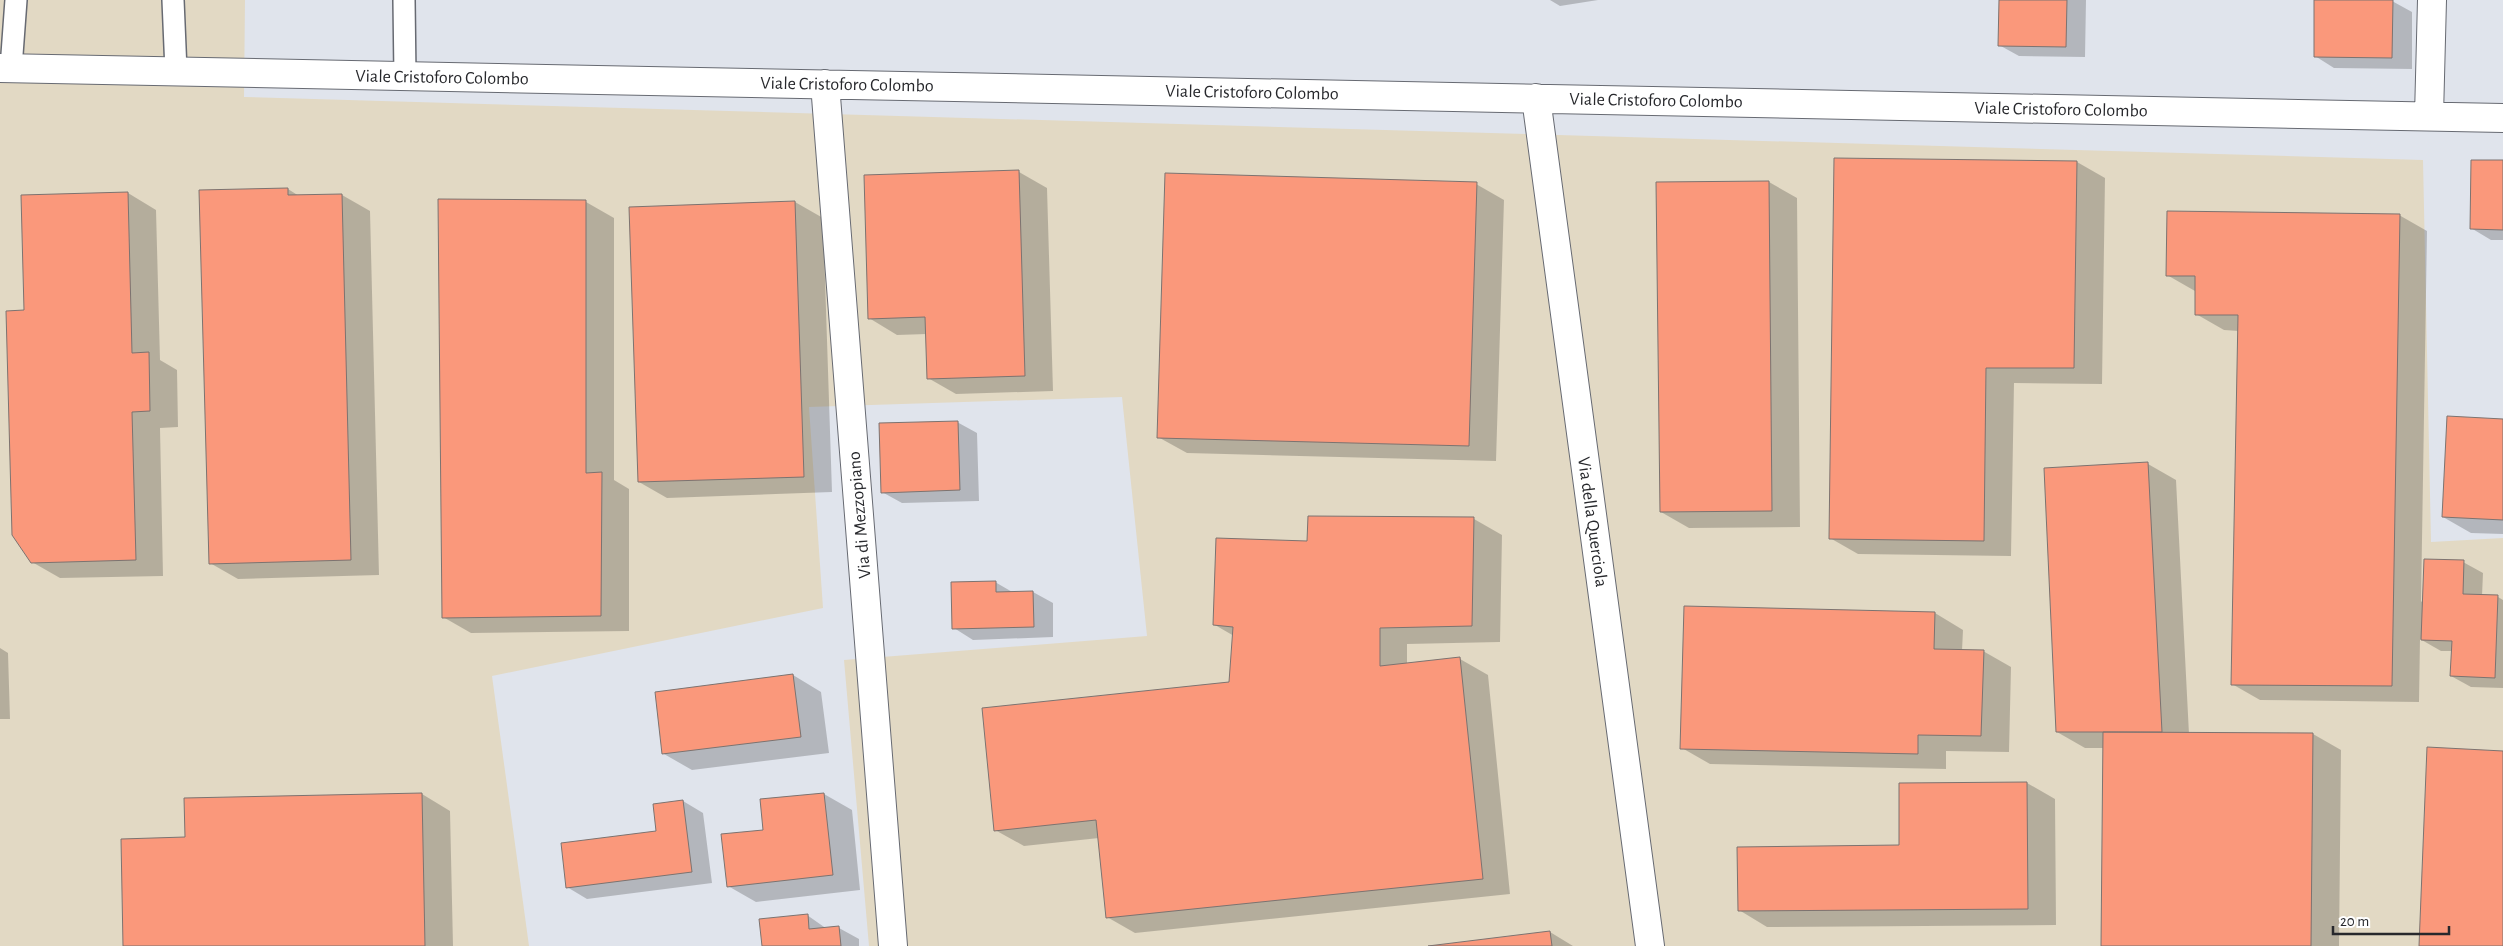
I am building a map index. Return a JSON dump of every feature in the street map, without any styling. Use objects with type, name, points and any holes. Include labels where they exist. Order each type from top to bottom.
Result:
[{"type":"street","points":[[2429,116],[2432,0]]},
{"type":"street","name":"Viale Cristoforo Colombo","points":[[5,68],[2503,118]]},
{"type":"street","name":"Via di Mezzopiano","points":[[825,84],[893,946]]},
{"type":"street","name":"Via della Querciola","points":[[1536,98],[1650,946]]},
{"type":"lane","points":[[5,68],[16,0]]},
{"type":"lane","points":[[173,0],[176,71]]},
{"type":"lane","points":[[404,0],[405,76]]},
{"type":"shaded area","points":[[0,0],[245,0],[244,97],[2423,160],[2431,542],[2503,538],[2503,946],[869,946],[844,660],[1147,636],[1122,397],[809,407],[823,608],[492,676],[529,946],[0,946]]},
{"type":"building","points":[[1999,0],[2067,0],[2066,47],[1998,46]]},
{"type":"building","points":[[2314,0],[2393,0],[2392,58],[2314,57]]},
{"type":"building","points":[[1834,158],[2077,161],[2074,368],[1986,368],[1984,541],[1829,539]]},
{"type":"building","points":[[2471,160],[2503,160],[2503,230],[2470,229]]},
{"type":"building","points":[[1019,170],[1025,376],[927,379],[925,317],[868,319],[864,175]]},
{"type":"building","points":[[1165,173],[1477,182],[1469,446],[1157,438]]},
{"type":"building","points":[[1769,181],[1772,511],[1660,512],[1656,182]]},
{"type":"building","points":[[288,188],[288,195],[342,194],[351,560],[209,564],[199,190]]},
{"type":"building","points":[[128,192],[132,353],[149,352],[150,411],[132,412],[136,560],[31,563],[12,535],[6,311],[24,310],[21,195]]},
{"type":"building","points":[[438,199],[586,200],[586,473],[602,472],[601,616],[442,618]]},
{"type":"building","points":[[795,201],[804,477],[638,482],[629,207]]},
{"type":"building","points":[[2167,211],[2400,214],[2392,686],[2231,685],[2238,315],[2195,315],[2195,276],[2166,276]]},
{"type":"building","points":[[2447,416],[2503,419],[2503,520],[2442,517]]},
{"type":"building","points":[[958,421],[960,490],[881,493],[879,423]]},
{"type":"building","points":[[2148,462],[2162,732],[2056,732],[2044,468]]},
{"type":"building","points":[[1308,516],[1474,517],[1472,626],[1380,628],[1380,666],[1460,657],[1483,879],[1106,918],[1096,820],[994,831],[982,708],[1229,682],[1233,627],[1213,625],[1216,538],[1307,541]]},
{"type":"building","points":[[2424,559],[2464,560],[2463,594],[2498,595],[2495,678],[2450,676],[2452,641],[2421,640]]},
{"type":"building","points":[[996,581],[996,592],[1033,591],[1034,627],[952,629],[951,582]]},
{"type":"building","points":[[1684,606],[1935,612],[1934,649],[1984,650],[1981,736],[1918,735],[1918,754],[1680,749]]},
{"type":"building","points":[[793,674],[801,737],[662,754],[655,692]]},
{"type":"building","points":[[2103,732],[2313,733],[2311,946],[2101,946]]},
{"type":"building","points":[[2427,747],[2503,751],[2503,946],[2419,946]]},
{"type":"building","points":[[2027,782],[2028,909],[1738,911],[1737,847],[1899,845],[1899,783]]},
{"type":"building","points":[[422,793],[425,946],[123,946],[121,839],[185,837],[184,798]]},
{"type":"building","points":[[824,793],[833,875],[727,887],[721,834],[763,830],[760,799]]},
{"type":"building","points":[[683,800],[692,872],[566,888],[561,843],[656,831],[653,804]]},
{"type":"building","points":[[808,914],[809,929],[839,926],[841,946],[762,946],[759,919]]},
{"type":"building","points":[[1550,931],[1552,946],[1428,946]]}]
